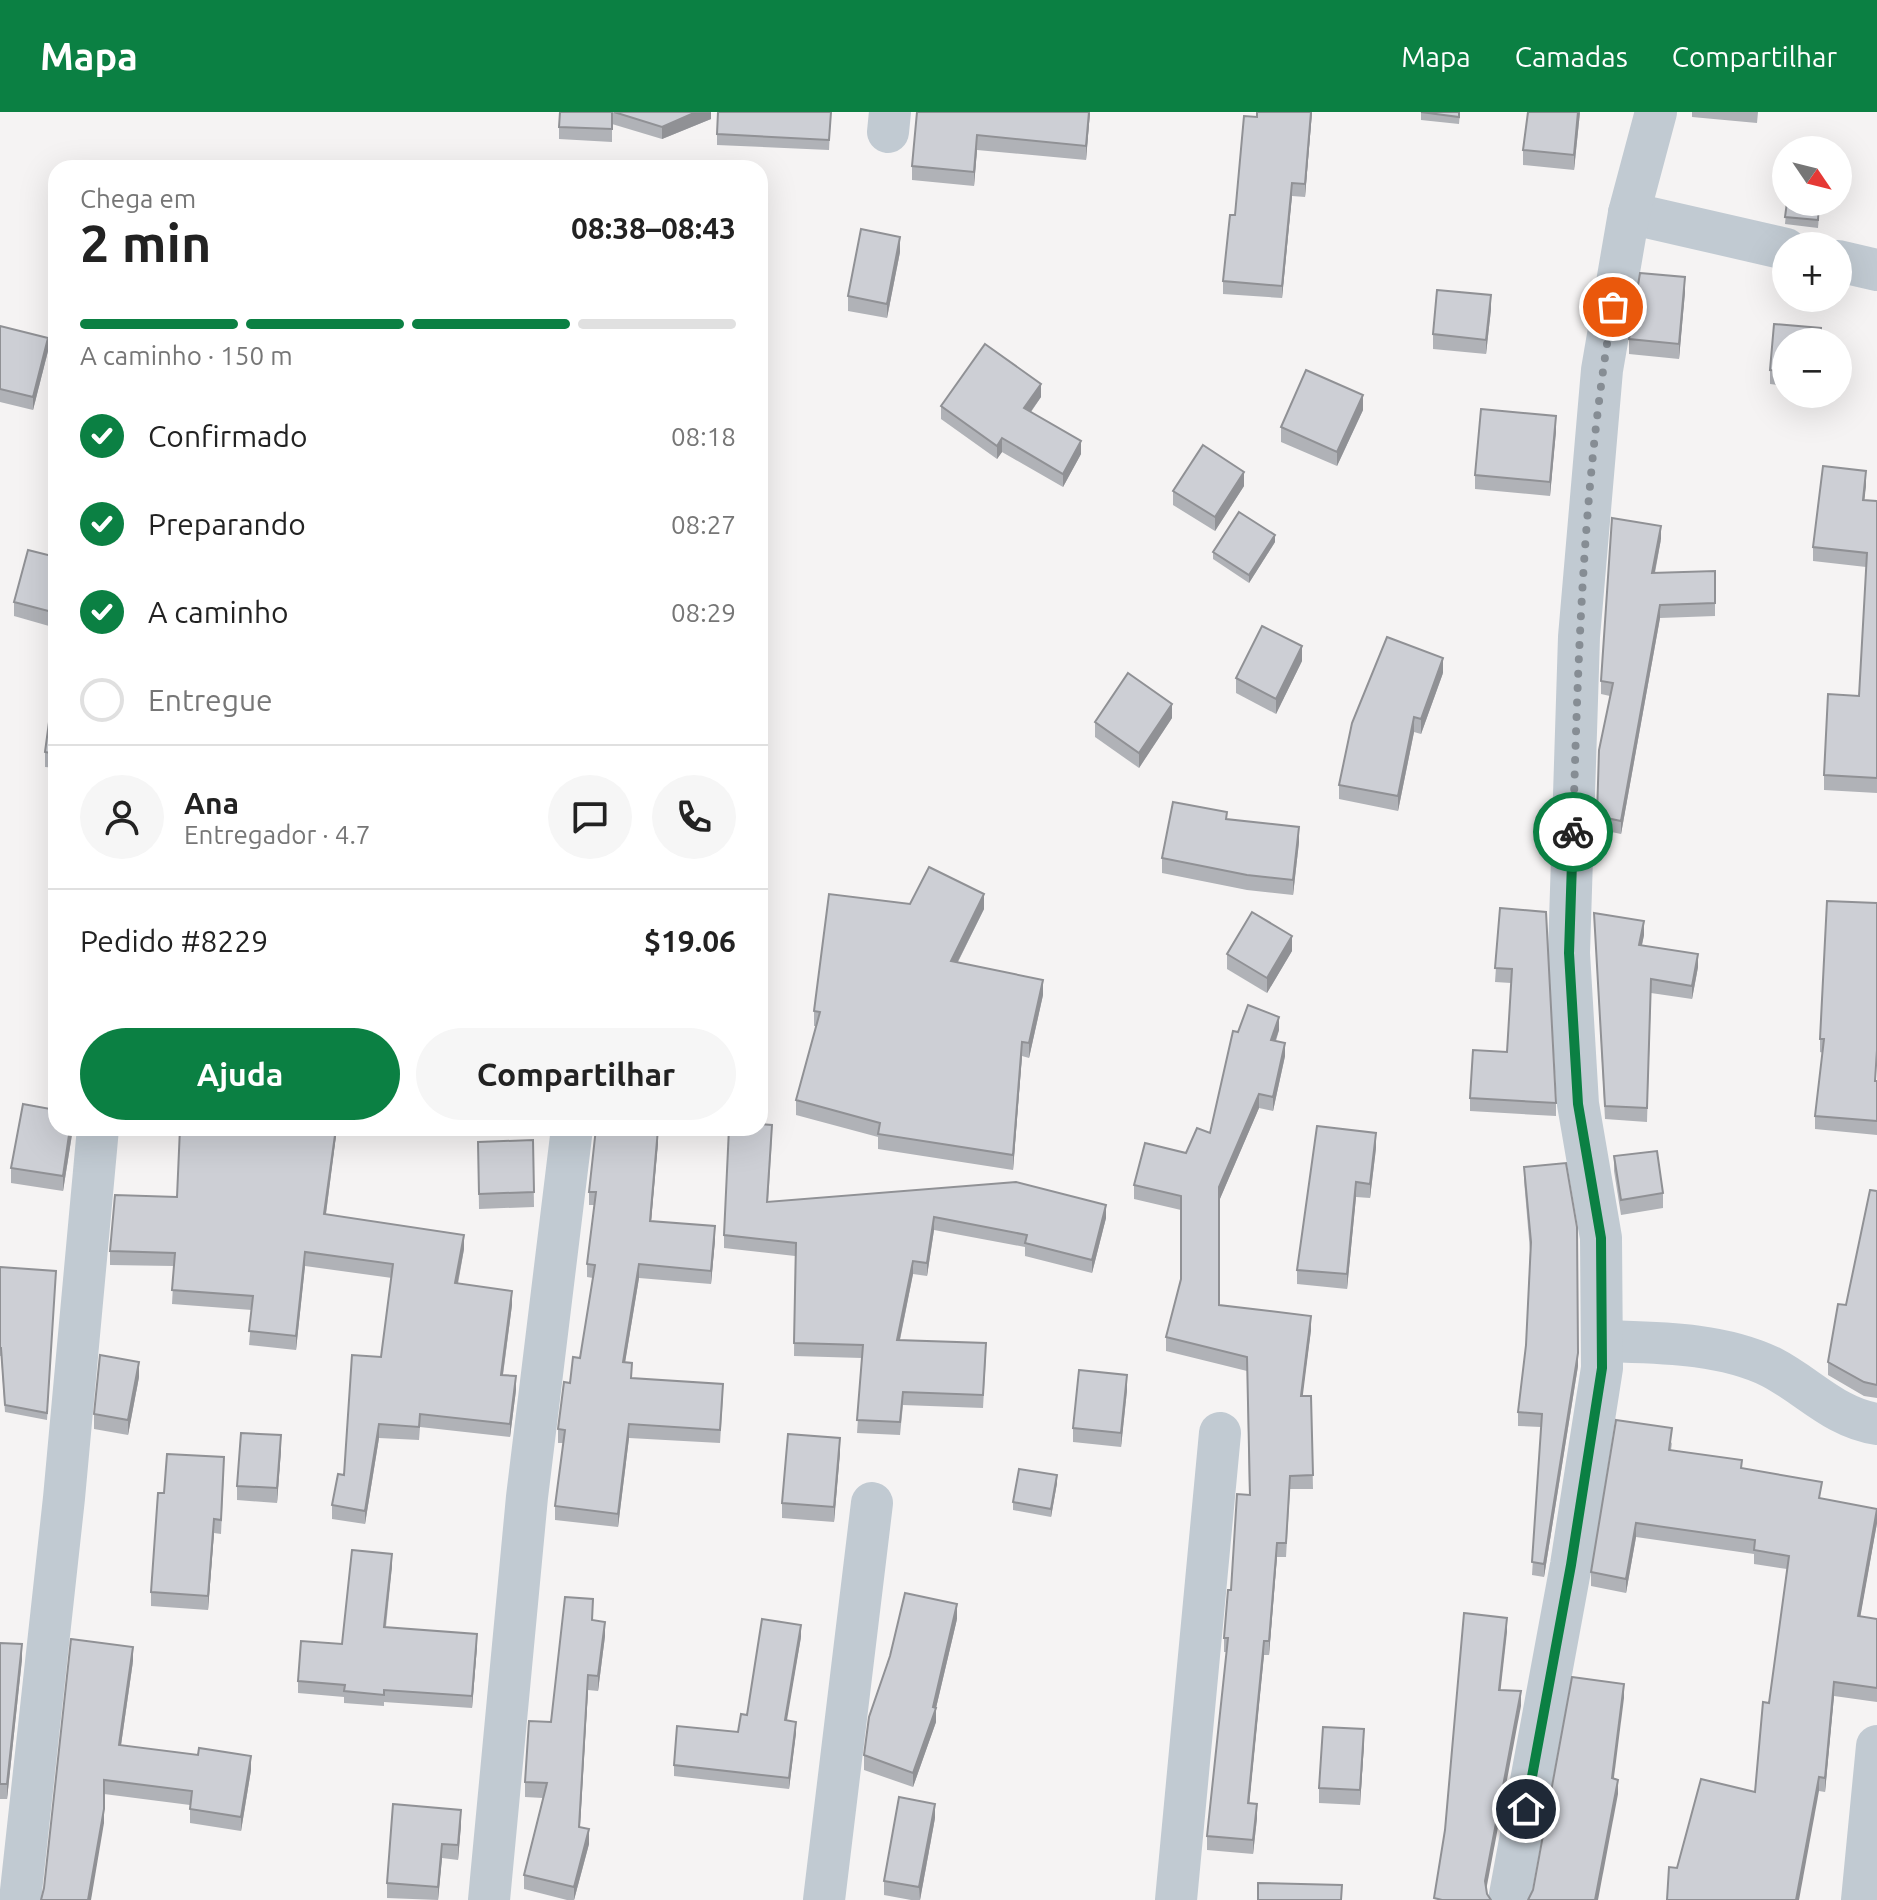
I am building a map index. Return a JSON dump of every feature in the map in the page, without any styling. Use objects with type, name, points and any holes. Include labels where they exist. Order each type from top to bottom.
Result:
[{"type":"street","points":[[1509,1900],[1571,1565],[1602,1368],[1601,1238],[1578,1104],[1569,953],[1580,621],[1602,370],[1629,213],[1656,112]]},
{"type":"street","points":[[1629,213],[1772,246]]},
{"type":"street","points":[[1852,264],[1877,270]]},
{"type":"street","points":[[20,1900],[66,1482],[97,1136]]},
{"type":"street","points":[[489,1900],[527,1497],[571,1136]]},
{"type":"street","points":[[1602,1341],[1698,1346],[1767,1365],[1811,1389],[1838,1414],[1877,1424]]},
{"type":"street","points":[[1176,1900],[1220,1433]]},
{"type":"street","points":[[824,1900],[872,1503]]},
{"type":"street","points":[[1862,1900],[1877,1746]]},
{"type":"building","points":[[560,112],[612,112],[612,129],[559,127]]},
{"type":"building","points":[[614,112],[696,112],[662,127]]},
{"type":"building","points":[[718,112],[831,112],[829,140],[717,134]]},
{"type":"building","points":[[917,112],[1089,112],[1086,146],[977,135],[974,172],[912,166]]},
{"type":"building","points":[[1257,112],[1311,112],[1305,184],[1292,183],[1282,286],[1223,281],[1230,215],[1235,215],[1244,116],[1257,117]]},
{"type":"building","points":[[1421,112],[1459,112],[1459,117]]},
{"type":"building","points":[[1528,112],[1578,112],[1574,155],[1523,150]]},
{"type":"building","points":[[1785,216],[1818,216],[1818,220]]},
{"type":"building","points":[[861,229],[900,237],[887,304],[848,296]]},
{"type":"building","points":[[1640,273],[1685,277],[1679,344],[1629,339]]},
{"type":"building","points":[[1437,290],[1491,295],[1486,340],[1433,334]]},
{"type":"building","points":[[1774,324],[1821,328],[1774,328]]},
{"type":"building","points":[[0,326],[48,338],[33,397],[0,389]]},
{"type":"building","points":[[985,344],[1041,384],[1024,408],[1081,441],[1063,474],[1002,438],[997,446],[941,406]]},
{"type":"building","points":[[1306,370],[1363,395],[1337,452],[1281,427]]},
{"type":"building","points":[[1481,409],[1556,416],[1550,482],[1475,475]]},
{"type":"building","points":[[1203,445],[1244,472],[1215,517],[1173,491]]},
{"type":"building","points":[[1823,466],[1866,471],[1863,500],[1877,501],[1877,778],[1824,775],[1828,694],[1859,696],[1867,553],[1813,547]]},
{"type":"building","points":[[1239,512],[1275,535],[1249,575],[1213,552]]},
{"type":"building","points":[[1612,518],[1661,526],[1652,573],[1715,571],[1715,603],[1660,605],[1621,821],[1597,816],[1599,750],[1613,683],[1601,681]]},
{"type":"building","points":[[28,550],[48,555],[48,611],[14,602]]},
{"type":"building","points":[[1262,626],[1302,646],[1276,699],[1236,678]]},
{"type":"building","points":[[1387,637],[1443,658],[1421,719],[1414,717],[1398,796],[1339,785],[1352,723]]},
{"type":"building","points":[[1128,673],[1172,704],[1139,753],[1095,722]]},
{"type":"building","points":[[1173,802],[1227,812],[1226,819],[1299,827],[1293,880],[1247,875],[1162,858]]},
{"type":"building","points":[[929,867],[984,894],[951,961],[1043,980],[1029,1043],[1022,1042],[1013,1155],[878,1134],[880,1123],[796,1100],[820,1012],[814,1011],[829,894],[910,904]]},
{"type":"building","points":[[1827,901],[1877,903],[1877,1121],[1815,1116],[1824,1039],[1820,1039]]},
{"type":"building","points":[[1500,908],[1546,912],[1556,1103],[1470,1098],[1473,1050],[1507,1052],[1512,969],[1495,968]]},
{"type":"building","points":[[1252,912],[1292,936],[1267,978],[1227,954]]},
{"type":"building","points":[[1594,913],[1644,921],[1639,945],[1698,954],[1692,986],[1651,979],[1647,1108],[1605,1106]]},
{"type":"building","points":[[1248,1005],[1279,1017],[1271,1040],[1285,1043],[1273,1097],[1259,1094],[1219,1187],[1219,1305],[1311,1316],[1301,1396],[1311,1396],[1313,1475],[1290,1476],[1286,1543],[1277,1543],[1269,1641],[1264,1641],[1248,1803],[1257,1804],[1253,1840],[1207,1836],[1228,1638],[1224,1638],[1228,1590],[1231,1590],[1237,1494],[1250,1495],[1247,1357],[1166,1337],[1181,1279],[1181,1196],[1134,1185],[1145,1143],[1186,1153],[1197,1128],[1210,1133],[1233,1031],[1238,1032]]},
{"type":"building","points":[[23,1104],[48,1109],[48,1136],[69,1136],[63,1176],[11,1168]]},
{"type":"building","points":[[768,1125],[772,1125],[767,1202],[1016,1182],[1106,1205],[1092,1260],[1025,1243],[1027,1235],[934,1217],[927,1263],[913,1261],[897,1340],[986,1343],[983,1395],[903,1392],[900,1422],[857,1420],[863,1345],[794,1343],[796,1243],[724,1235],[729,1136],[768,1136]]},
{"type":"building","points":[[1317,1126],[1376,1133],[1370,1184],[1356,1182],[1347,1274],[1297,1270]]},
{"type":"building","points":[[180,1136],[335,1136],[324,1214],[464,1235],[455,1283],[512,1291],[501,1375],[516,1376],[510,1424],[420,1414],[419,1427],[379,1424],[365,1511],[332,1505],[338,1474],[344,1475],[352,1355],[381,1357],[393,1264],[305,1252],[296,1336],[249,1331],[253,1296],[172,1290],[175,1253],[110,1251],[115,1195],[177,1197]]},
{"type":"building","points":[[595,1136],[657,1136],[650,1221],[715,1226],[711,1271],[639,1264],[623,1362],[632,1363],[631,1378],[723,1384],[720,1430],[629,1424],[618,1514],[555,1506],[565,1430],[558,1429],[564,1382],[570,1383],[573,1357],[580,1358],[595,1265],[587,1264],[596,1192],[589,1192]]},
{"type":"building","points":[[533,1140],[534,1192],[479,1194],[478,1142]]},
{"type":"building","points":[[1657,1151],[1663,1193],[1621,1200],[1614,1156]]},
{"type":"building","points":[[1566,1163],[1577,1227],[1578,1353],[1544,1564],[1532,1562],[1542,1414],[1518,1412],[1526,1345],[1531,1242],[1524,1167]]},
{"type":"building","points":[[1870,1190],[1877,1191],[1877,1385],[1864,1382],[1828,1362],[1838,1304],[1846,1305]]},
{"type":"building","points":[[0,1267],[56,1271],[47,1413],[5,1405],[0,1348]]},
{"type":"building","points":[[100,1355],[139,1362],[128,1420],[94,1414]]},
{"type":"building","points":[[1079,1370],[1127,1375],[1121,1433],[1073,1428]]},
{"type":"building","points":[[1616,1420],[1672,1428],[1669,1450],[1742,1460],[1741,1468],[1822,1482],[1819,1498],[1877,1509],[1858,1616],[1877,1619],[1877,1688],[1834,1682],[1825,1778],[1819,1777],[1796,1900],[1667,1900],[1669,1867],[1677,1868],[1701,1779],[1755,1792],[1763,1702],[1769,1703],[1789,1556],[1754,1550],[1755,1540],[1636,1523],[1626,1579],[1591,1572]]},
{"type":"building","points":[[241,1433],[281,1435],[277,1488],[237,1486]]},
{"type":"building","points":[[788,1434],[840,1438],[834,1507],[782,1503]]},
{"type":"building","points":[[167,1454],[224,1457],[221,1520],[214,1519],[208,1596],[151,1592],[158,1493],[164,1493]]},
{"type":"building","points":[[1019,1469],[1057,1475],[1051,1509],[1013,1502]]},
{"type":"building","points":[[352,1550],[392,1554],[384,1627],[477,1634],[472,1696],[384,1690],[384,1695],[344,1691],[345,1685],[298,1681],[301,1641],[342,1644]]},
{"type":"building","points":[[905,1593],[957,1604],[933,1707],[936,1708],[913,1773],[864,1755],[869,1717],[890,1656]]},
{"type":"building","points":[[565,1597],[593,1599],[592,1620],[605,1622],[598,1676],[588,1675],[579,1827],[589,1829],[574,1887],[524,1875],[547,1783],[525,1782],[529,1721],[551,1722]]},
{"type":"building","points":[[1464,1613],[1507,1618],[1499,1690],[1521,1691],[1485,1881],[1491,1900],[1434,1898],[1445,1830]]},
{"type":"building","points":[[762,1619],[801,1625],[785,1720],[796,1722],[789,1778],[674,1765],[677,1726],[738,1732],[741,1714],[747,1715]]},
{"type":"building","points":[[71,1639],[133,1647],[119,1745],[198,1755],[199,1748],[251,1756],[241,1817],[190,1809],[192,1791],[104,1780],[104,1809],[88,1900],[41,1900],[44,1888]]},
{"type":"building","points":[[0,1643],[22,1644],[7,1784],[0,1784]]},
{"type":"building","points":[[1572,1677],[1624,1684],[1612,1778],[1618,1780],[1595,1900],[1528,1900],[1533,1890]]},
{"type":"building","points":[[1323,1727],[1364,1729],[1360,1790],[1319,1788]]},
{"type":"building","points":[[899,1797],[935,1804],[919,1887],[884,1881]]},
{"type":"building","points":[[393,1804],[461,1810],[458,1845],[442,1844],[438,1887],[387,1883]]},
{"type":"building","points":[[1258,1883],[1342,1885],[1341,1900],[1258,1900]]},
{"type":"way so far","points":[[1573,832],[1579,637],[1602,370],[1613,307]]},
{"type":"route","points":[[1526,1809],[1571,1565],[1602,1368],[1601,1238],[1578,1104],[1569,953],[1573,832]]}]
